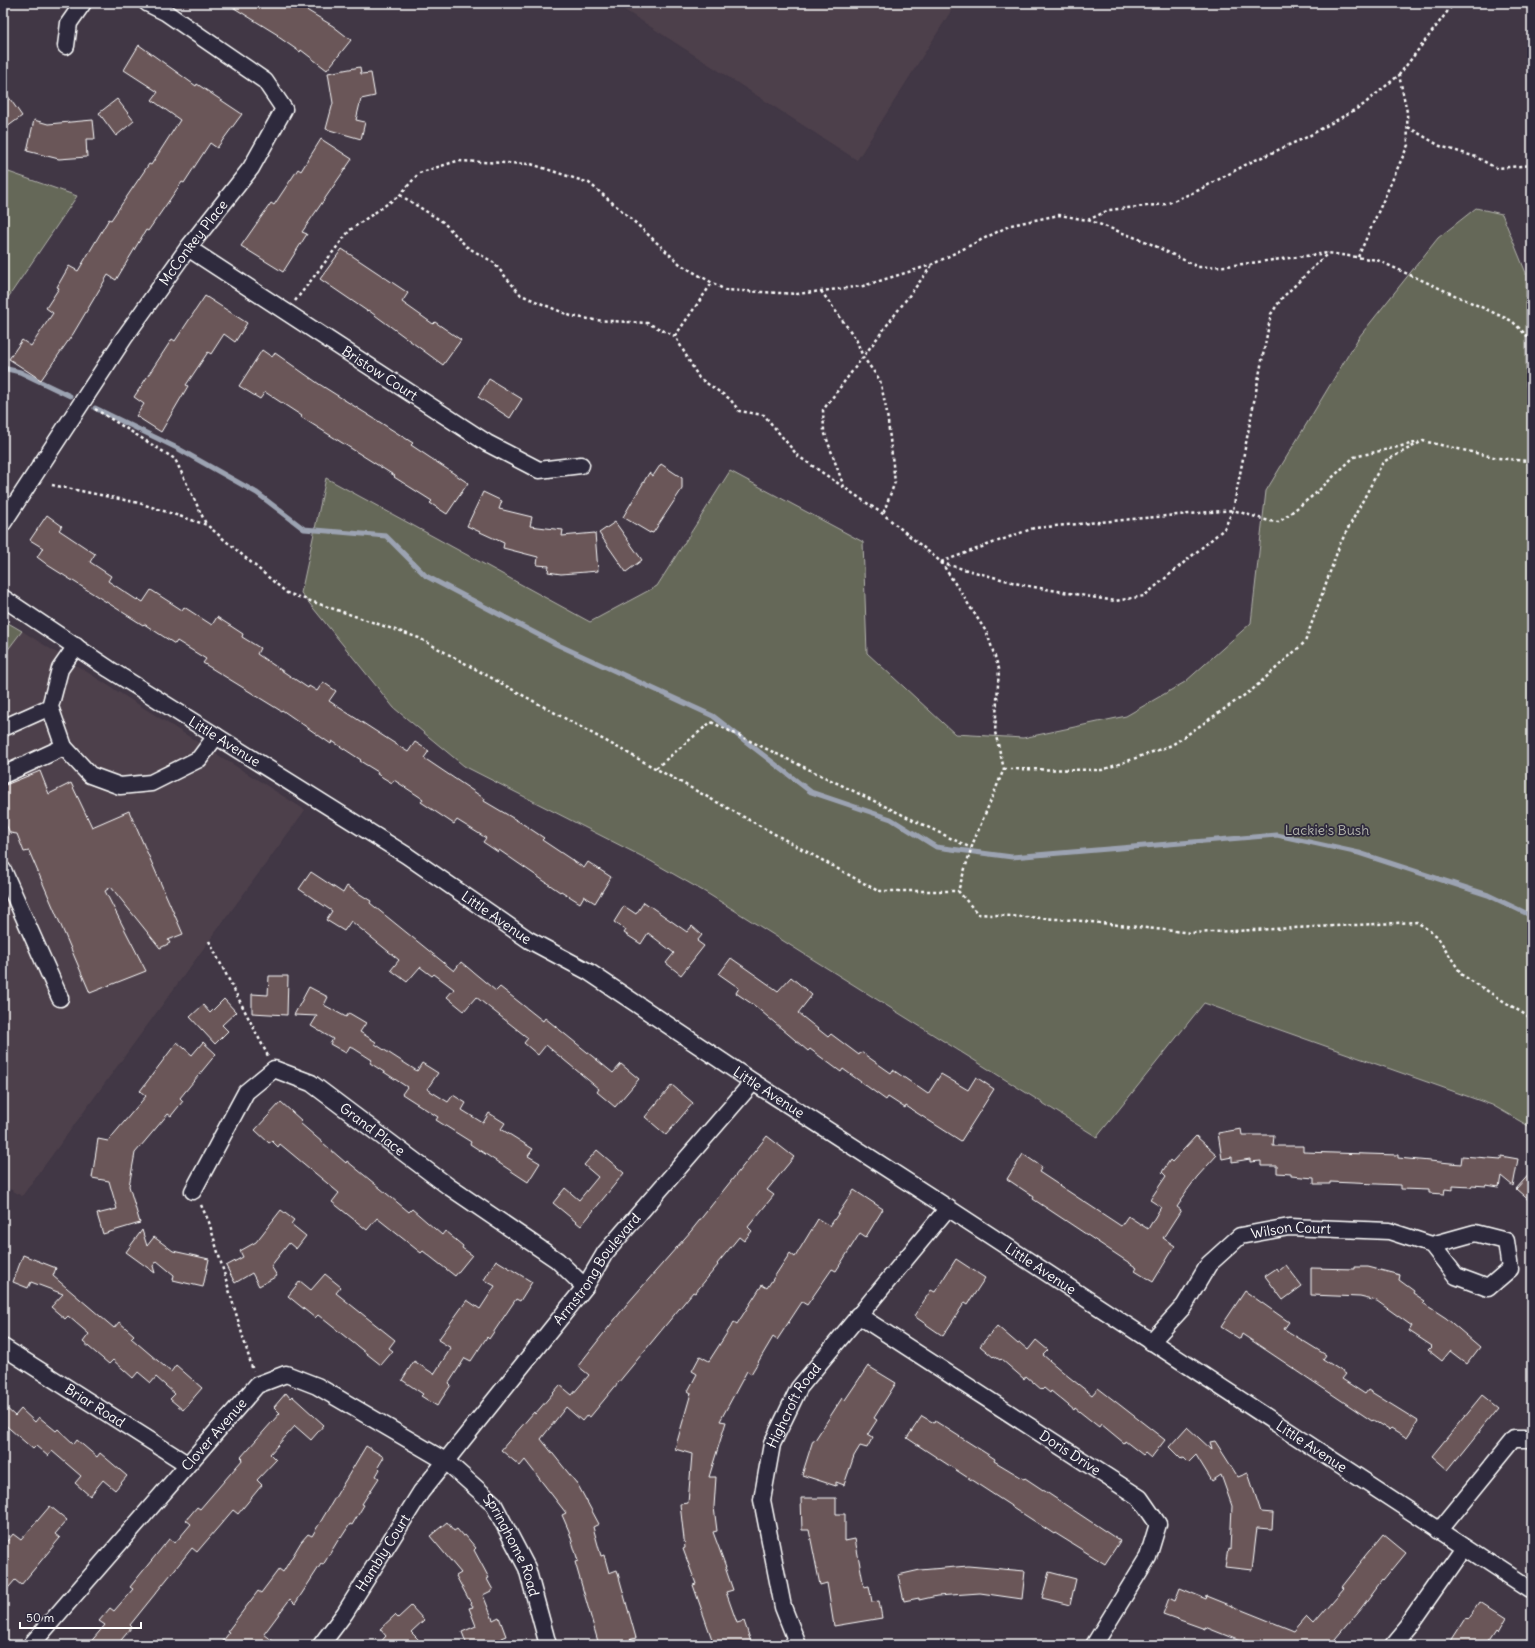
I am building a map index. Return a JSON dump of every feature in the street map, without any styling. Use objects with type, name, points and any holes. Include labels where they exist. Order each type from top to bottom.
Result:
[{"type":"street","points":[[66,46],[69,23],[83,3]]},
{"type":"street","name":"McConkey Place","points":[[3,523],[116,350],[188,248],[251,168],[284,109],[265,81],[165,12],[147,3]]},
{"type":"street","name":"Bristow Court","points":[[188,248],[487,443],[539,470],[581,465]]},
{"type":"street","name":"Little Avenue","points":[[3,598],[109,669],[406,855],[529,940],[589,972],[753,1082],[1532,1591]]},
{"type":"street","points":[[76,646],[60,669],[50,707],[64,747],[90,774],[120,786],[151,783],[199,758],[216,736]]},
{"type":"street","points":[[3,728],[50,707]]},
{"type":"street","points":[[3,775],[64,747]]},
{"type":"street","points":[[3,870],[60,998]]},
{"type":"street","points":[[193,1191],[246,1092],[274,1069]]},
{"type":"street","name":"Grand Place","points":[[274,1069],[310,1083],[448,1186],[557,1260],[585,1287]]},
{"type":"street","name":"Armstrong Boulevard","points":[[447,1462],[585,1287],[604,1253],[753,1082]]},
{"type":"street","name":"Highcroft Road","points":[[798,1645],[783,1607],[762,1500],[772,1444],[799,1388],[948,1208]]},
{"type":"street","name":"Wilson Court","points":[[1151,1342],[1184,1306],[1210,1264],[1240,1236],[1289,1227],[1389,1231],[1432,1245]]},
{"type":"street","points":[[1474,1233],[1506,1241],[1510,1269],[1488,1288],[1456,1276],[1432,1245],[1474,1233]]},
{"type":"street","name":"Doris Drive","points":[[858,1315],[1140,1498],[1158,1524],[1148,1557],[1094,1645]]},
{"type":"street","name":"Briar Road","points":[[3,1347],[187,1464]]},
{"type":"street","name":"Clover Avenue","points":[[31,1645],[257,1385],[286,1374],[317,1386],[447,1462]]},
{"type":"street","points":[[1439,1531],[1514,1439],[1532,1439]]},
{"type":"street","name":"Hambly Court","points":[[321,1645],[345,1613],[421,1492],[447,1462]]},
{"type":"street","name":"Springhome Road","points":[[447,1462],[492,1503],[527,1568],[548,1645]]},
{"type":"street","points":[[1393,1645],[1408,1627],[1464,1547]]},
{"type":"path","points":[[1088,220],[1109,210],[1166,204],[1199,190],[1249,163],[1307,137],[1363,106],[1398,75],[1454,3]]},
{"type":"path","points":[[1358,257],[1408,145],[1407,112],[1398,75]]},
{"type":"path","points":[[1408,127],[1440,146],[1476,157],[1496,168],[1532,165]]},
{"type":"path","points":[[286,312],[350,230],[400,195],[419,173],[457,161],[531,164],[589,183],[628,216],[681,266],[725,290],[797,294],[863,286],[934,263],[1011,226],[1059,215],[1088,220],[1147,242],[1198,267],[1227,266],[1328,253],[1377,260],[1512,321],[1532,341]]},
{"type":"path","points":[[400,195],[443,222],[468,247],[492,262],[521,295],[571,316],[594,320],[647,323],[675,336],[699,378],[730,399],[739,411],[764,415],[798,456],[883,514],[941,562],[987,633],[999,669],[995,732],[1004,769],[985,811],[958,891]]},
{"type":"path","points":[[941,562],[1022,585],[1115,601],[1144,596],[1224,528],[1233,510],[1271,314],[1282,298],[1328,253]]},
{"type":"path","points":[[845,487],[824,431],[823,410],[934,263]]},
{"type":"path","points":[[675,336],[712,283]]},
{"type":"path","points":[[821,291],[856,339],[863,357],[880,380],[887,413],[895,482],[883,514]]},
{"type":"path","points":[[90,406],[175,459],[206,525]]},
{"type":"path","points":[[1004,769],[1102,770],[1172,746],[1252,690],[1305,642],[1340,544],[1383,462],[1423,441]]},
{"type":"path","points":[[941,562],[1034,528],[1233,510],[1269,521],[1279,522],[1315,494],[1354,457],[1423,441],[1498,458],[1527,461],[1532,468]]},
{"type":"path","points":[[1527,461],[1532,455]]},
{"type":"path","points":[[52,485],[139,503],[206,525],[287,593],[419,638],[878,891],[958,891],[978,914],[1073,920],[1192,933],[1417,922],[1437,936],[1462,975],[1532,1019]]},
{"type":"path","points":[[656,768],[711,722],[972,848]]},
{"type":"path","points":[[209,941],[274,1069]]},
{"type":"path","points":[[193,1191],[209,1222],[257,1385]]},
{"type":"shaded area","points":[[614,3],[956,3],[857,160]]},
{"type":"shaded area","points":[[22,631],[305,810],[22,1196],[3,1185],[3,656]]},
{"type":"green space","points":[[3,170],[77,196],[3,305]]},
{"type":"green space","name":"Lackie's Bush","points":[[1476,208],[1502,214],[1526,273],[1526,385],[1532,417],[1532,1128],[1492,1105],[1204,1003],[1097,1137],[705,892],[647,859],[464,766],[394,708],[301,593],[326,478],[590,622],[657,586],[730,471],[863,542],[867,653],[955,734],[1023,738],[1126,716],[1185,682],[1251,623],[1266,491],[1359,337],[1438,238]]},
{"type":"green space","points":[[3,620],[22,631],[3,656]]},
{"type":"building","points":[[226,3],[295,3],[333,26],[351,40],[327,70],[301,50],[300,52],[277,36],[278,35]]},
{"type":"building","points":[[139,45],[196,86],[197,84],[242,114],[217,148],[210,143],[184,183],[182,182],[148,231],[146,230],[116,280],[108,275],[73,334],[41,380],[9,359],[22,340],[31,346],[53,313],[46,308],[59,288],[57,287],[69,266],[78,271],[109,219],[111,220],[149,164],[151,165],[180,120],[152,100],[158,92],[124,70]]},
{"type":"building","points":[[360,67],[361,74],[371,73],[375,96],[361,99],[356,120],[365,122],[361,139],[326,129],[333,103],[328,73]]},
{"type":"building","points":[[3,89],[22,116],[3,130]]},
{"type":"building","points":[[117,99],[134,121],[116,136],[99,113]]},
{"type":"building","points":[[34,120],[48,124],[93,120],[95,139],[86,139],[87,157],[59,159],[27,151]]},
{"type":"building","points":[[321,139],[352,159],[302,232],[307,234],[283,272],[241,246],[271,203],[274,205],[298,169],[301,171]]},
{"type":"building","points":[[342,249],[408,293],[402,302],[433,324],[435,322],[461,340],[443,365],[368,310],[367,311],[320,279]]},
{"type":"building","points":[[205,296],[247,323],[235,342],[224,334],[211,354],[208,352],[186,385],[188,386],[161,432],[136,416],[144,404],[134,397],[172,339],[175,341]]},
{"type":"building","points":[[262,350],[272,357],[275,353],[319,384],[413,443],[411,445],[468,483],[447,514],[430,503],[432,501],[394,477],[395,476],[301,417],[302,416],[265,392],[260,399],[239,386]]},
{"type":"building","points":[[489,379],[522,399],[510,418],[478,397]]},
{"type":"building","points":[[661,464],[682,478],[682,489],[653,533],[650,533],[623,517],[649,473],[653,476]]},
{"type":"building","points":[[483,492],[502,501],[499,509],[532,517],[530,526],[563,530],[562,536],[595,533],[598,571],[561,574],[548,572],[549,566],[537,565],[538,557],[503,548],[504,543],[467,526]]},
{"type":"building","points":[[47,515],[62,526],[59,530],[95,554],[90,562],[111,576],[108,581],[137,600],[138,599],[143,602],[151,590],[182,610],[184,607],[212,625],[217,617],[243,634],[242,637],[260,648],[257,654],[308,688],[309,686],[317,691],[323,682],[336,691],[329,701],[408,752],[415,742],[429,751],[424,758],[485,799],[484,801],[544,838],[542,840],[584,868],[588,862],[611,877],[595,903],[584,896],[580,903],[561,891],[560,892],[499,850],[498,852],[483,842],[486,838],[457,820],[454,824],[421,802],[423,799],[394,780],[392,783],[377,774],[378,772],[332,741],[331,744],[282,710],[281,711],[203,663],[206,659],[177,641],[175,644],[49,566],[37,557],[43,548],[30,540]]},
{"type":"building","points":[[615,522],[642,560],[626,572],[599,533]]},
{"type":"building","points":[[40,771],[49,794],[71,783],[92,827],[129,811],[183,934],[168,940],[170,943],[160,948],[111,887],[105,891],[146,971],[90,993],[29,851],[24,852],[17,834],[10,833],[3,818],[3,786]]},
{"type":"building","points":[[311,872],[343,893],[347,886],[371,901],[370,903],[454,971],[461,962],[496,991],[500,987],[543,1021],[545,1018],[613,1073],[621,1064],[639,1079],[615,1107],[597,1092],[599,1089],[546,1045],[538,1055],[524,1043],[528,1038],[476,997],[464,1011],[447,997],[454,989],[434,974],[432,976],[420,967],[407,982],[391,970],[399,960],[351,921],[344,931],[326,920],[332,911],[299,889]]},
{"type":"building","points":[[644,902],[687,932],[692,926],[702,935],[697,941],[704,946],[681,975],[666,963],[674,953],[648,933],[641,944],[624,933],[626,930],[614,922],[624,906],[636,914]]},
{"type":"building","points":[[731,958],[778,991],[791,977],[812,995],[798,1013],[828,1037],[831,1034],[859,1055],[861,1052],[891,1073],[893,1070],[928,1094],[941,1074],[968,1090],[976,1077],[994,1089],[961,1141],[906,1106],[905,1108],[888,1097],[886,1100],[843,1069],[841,1072],[810,1049],[808,1051],[755,1006],[736,993],[739,988],[719,974]]},
{"type":"building","points":[[269,976],[288,976],[287,1015],[252,1013],[252,994],[268,995]]},
{"type":"building","points":[[309,987],[328,997],[324,1005],[346,1017],[349,1013],[366,1023],[360,1032],[376,1042],[375,1044],[417,1071],[422,1063],[438,1073],[427,1089],[448,1102],[453,1095],[466,1103],[462,1110],[483,1123],[489,1113],[505,1123],[501,1129],[533,1149],[528,1156],[540,1163],[528,1182],[470,1144],[471,1142],[436,1120],[438,1117],[402,1094],[407,1087],[370,1063],[372,1060],[350,1046],[346,1053],[330,1044],[333,1039],[311,1026],[317,1016],[294,1015]]},
{"type":"building","points":[[224,999],[236,1012],[222,1025],[228,1031],[215,1044],[190,1017],[203,1005],[210,1013]]},
{"type":"building","points":[[177,1042],[192,1055],[203,1042],[216,1054],[180,1098],[183,1101],[171,1116],[168,1114],[135,1153],[129,1186],[140,1223],[103,1234],[97,1214],[117,1209],[109,1181],[92,1178],[98,1139],[108,1141],[146,1096],[140,1091]]},
{"type":"building","points":[[672,1085],[693,1103],[666,1135],[645,1117]]},
{"type":"building","points":[[281,1102],[302,1121],[300,1123],[346,1163],[347,1161],[409,1212],[412,1209],[442,1235],[445,1231],[463,1246],[462,1248],[472,1255],[455,1276],[423,1251],[421,1253],[377,1218],[367,1230],[332,1202],[339,1193],[280,1144],[278,1147],[272,1141],[269,1143],[255,1130]]},
{"type":"building","points":[[1241,1129],[1242,1135],[1274,1135],[1273,1146],[1303,1146],[1303,1152],[1398,1155],[1398,1158],[1461,1164],[1462,1156],[1501,1159],[1501,1156],[1518,1159],[1513,1186],[1501,1176],[1499,1187],[1486,1185],[1472,1185],[1471,1187],[1453,1186],[1453,1190],[1445,1189],[1444,1194],[1429,1193],[1429,1190],[1401,1189],[1401,1185],[1330,1182],[1330,1184],[1314,1184],[1314,1178],[1277,1173],[1277,1166],[1261,1166],[1261,1161],[1250,1162],[1250,1159],[1232,1162],[1232,1157],[1222,1159],[1218,1133]]},
{"type":"building","points":[[767,1136],[794,1157],[767,1190],[774,1195],[748,1227],[752,1231],[744,1241],[739,1237],[695,1293],[693,1292],[590,1417],[587,1415],[582,1421],[566,1407],[541,1439],[578,1485],[599,1524],[593,1527],[601,1556],[604,1555],[609,1573],[617,1570],[636,1638],[611,1645],[599,1645],[575,1562],[578,1561],[569,1531],[562,1515],[566,1513],[525,1460],[520,1466],[501,1450],[560,1385],[572,1395],[589,1375],[578,1366],[627,1304],[691,1231]]},
{"type":"building","points":[[1196,1136],[1217,1155],[1197,1177],[1180,1200],[1181,1201],[1177,1207],[1181,1210],[1163,1238],[1175,1246],[1153,1282],[1135,1271],[1137,1268],[1033,1199],[1034,1197],[1007,1179],[1023,1154],[1042,1167],[1039,1172],[1121,1226],[1128,1216],[1148,1229],[1161,1207],[1150,1200],[1166,1176],[1162,1172],[1170,1160],[1172,1162]]},
{"type":"building","points":[[597,1150],[624,1173],[581,1226],[553,1203],[565,1188],[579,1200],[598,1177],[584,1165]]},
{"type":"building","points":[[1532,1171],[1532,1203],[1516,1189]]},
{"type":"building","points":[[854,1190],[883,1209],[866,1237],[860,1233],[836,1271],[832,1269],[807,1305],[802,1302],[777,1340],[773,1337],[751,1374],[747,1371],[720,1421],[726,1422],[709,1477],[716,1477],[714,1507],[717,1531],[713,1532],[733,1590],[726,1592],[737,1623],[744,1621],[752,1645],[714,1645],[693,1585],[696,1584],[683,1549],[685,1548],[680,1504],[688,1503],[692,1454],[675,1449],[691,1393],[688,1391],[697,1374],[692,1371],[700,1356],[709,1361],[734,1322],[737,1324],[762,1285],[767,1288],[790,1253],[795,1257],[818,1219],[830,1226]]},
{"type":"building","points":[[281,1210],[294,1220],[291,1224],[306,1236],[296,1249],[289,1243],[271,1266],[277,1276],[259,1286],[252,1273],[235,1283],[226,1266],[243,1257],[240,1251],[256,1242]]},
{"type":"building","points":[[142,1230],[147,1246],[154,1237],[173,1251],[209,1259],[203,1287],[173,1280],[174,1275],[157,1261],[153,1266],[155,1273],[126,1252]]},
{"type":"building","points":[[23,1255],[56,1268],[53,1276],[114,1328],[119,1322],[134,1335],[131,1338],[171,1372],[176,1365],[202,1388],[183,1410],[170,1399],[175,1394],[156,1377],[151,1383],[138,1372],[133,1378],[113,1360],[109,1364],[83,1342],[89,1334],[68,1316],[65,1319],[51,1307],[63,1294],[31,1282],[28,1288],[13,1282]]},
{"type":"building","points":[[956,1259],[985,1278],[968,1304],[965,1302],[943,1336],[914,1316],[931,1290],[935,1292]]},
{"type":"building","points":[[496,1260],[532,1282],[520,1301],[516,1299],[489,1339],[487,1337],[471,1361],[465,1358],[449,1383],[451,1385],[437,1406],[421,1396],[423,1394],[402,1380],[414,1361],[434,1374],[451,1348],[438,1340],[467,1300],[480,1309],[495,1286],[484,1280]]},
{"type":"building","points":[[1286,1265],[1302,1286],[1283,1300],[1265,1276],[1277,1268],[1279,1271]]},
{"type":"building","points":[[1355,1267],[1368,1267],[1400,1275],[1399,1280],[1414,1291],[1413,1293],[1425,1301],[1423,1303],[1446,1318],[1480,1347],[1467,1364],[1450,1351],[1442,1361],[1428,1350],[1432,1346],[1409,1331],[1412,1326],[1377,1301],[1360,1297],[1311,1295],[1311,1268],[1355,1269]]},
{"type":"building","points":[[325,1274],[341,1287],[336,1293],[395,1340],[389,1348],[393,1351],[381,1365],[318,1315],[315,1318],[288,1296],[300,1281],[311,1290]]},
{"type":"building","points":[[1245,1291],[1289,1322],[1284,1329],[1326,1355],[1323,1359],[1346,1374],[1342,1379],[1365,1394],[1368,1390],[1418,1421],[1407,1438],[1391,1428],[1389,1430],[1373,1420],[1372,1421],[1242,1334],[1240,1339],[1221,1327]]},
{"type":"building","points":[[997,1326],[1018,1344],[1020,1343],[1028,1350],[1036,1340],[1048,1350],[1043,1355],[1092,1395],[1098,1388],[1165,1440],[1151,1458],[1145,1453],[1143,1455],[1125,1441],[1124,1443],[1101,1424],[1099,1427],[1075,1408],[1074,1410],[1051,1391],[1050,1393],[1044,1388],[1042,1390],[1026,1376],[1024,1379],[1001,1359],[1000,1360],[994,1356],[993,1357],[980,1346]]},
{"type":"building","points":[[868,1366],[896,1383],[874,1418],[877,1420],[868,1434],[873,1437],[867,1448],[860,1446],[854,1456],[844,1485],[836,1482],[836,1486],[802,1475],[813,1440],[815,1440],[842,1398],[845,1400]]},
{"type":"building","points":[[286,1393],[290,1398],[292,1396],[324,1425],[311,1440],[295,1426],[270,1454],[276,1460],[257,1480],[262,1485],[238,1514],[233,1510],[197,1552],[192,1548],[130,1625],[132,1627],[117,1645],[88,1645],[105,1625],[99,1621],[110,1608],[114,1611],[133,1589],[130,1587],[169,1539],[175,1543],[191,1524],[186,1520],[197,1507],[200,1509],[243,1459],[241,1457],[280,1413],[274,1407]]},
{"type":"building","points":[[1482,1395],[1498,1408],[1448,1470],[1432,1456]]},
{"type":"building","points":[[3,1405],[15,1416],[21,1409],[35,1422],[39,1417],[56,1431],[58,1429],[74,1444],[77,1440],[97,1457],[100,1453],[127,1476],[115,1490],[103,1480],[90,1496],[75,1483],[81,1476],[52,1451],[48,1456],[36,1446],[33,1449],[3,1423]]},
{"type":"building","points":[[922,1416],[934,1423],[935,1421],[995,1459],[994,1461],[1024,1479],[1025,1478],[1120,1541],[1105,1564],[1055,1533],[1054,1534],[907,1438]]},
{"type":"building","points":[[1187,1427],[1212,1450],[1210,1442],[1215,1441],[1238,1477],[1248,1473],[1261,1512],[1273,1513],[1272,1529],[1257,1528],[1252,1570],[1225,1567],[1228,1549],[1230,1550],[1232,1506],[1221,1475],[1212,1481],[1196,1455],[1188,1463],[1183,1458],[1181,1459],[1169,1447]]},
{"type":"building","points":[[366,1446],[384,1457],[378,1467],[380,1469],[376,1476],[379,1478],[362,1504],[364,1505],[352,1525],[350,1524],[341,1538],[340,1537],[323,1565],[321,1564],[295,1604],[290,1599],[264,1634],[278,1645],[220,1645],[229,1633],[227,1632],[258,1591],[261,1593],[279,1569],[283,1572],[301,1542],[308,1534],[312,1536]]},
{"type":"building","points":[[801,1498],[836,1498],[836,1514],[845,1514],[845,1541],[855,1539],[864,1587],[869,1586],[872,1602],[879,1601],[882,1618],[834,1626],[827,1583],[820,1585],[809,1530],[802,1530]]},
{"type":"building","points":[[50,1506],[67,1520],[55,1534],[60,1538],[21,1585],[15,1580],[3,1594],[3,1546],[13,1534],[21,1540]]},
{"type":"building","points":[[447,1522],[454,1531],[457,1529],[463,1536],[465,1535],[476,1548],[474,1550],[489,1578],[487,1579],[493,1590],[483,1595],[493,1620],[499,1617],[506,1636],[501,1638],[503,1645],[467,1645],[462,1632],[476,1626],[469,1608],[473,1607],[456,1576],[461,1573],[430,1536]]},
{"type":"building","points":[[1383,1534],[1406,1553],[1383,1581],[1382,1580],[1362,1607],[1330,1645],[1250,1645],[1205,1627],[1205,1629],[1163,1614],[1169,1598],[1175,1601],[1180,1588],[1206,1599],[1207,1596],[1294,1631],[1306,1617],[1313,1624],[1344,1588],[1342,1587],[1361,1563],[1360,1562]]},
{"type":"building","points":[[968,1566],[1025,1571],[1022,1599],[980,1593],[937,1596],[919,1600],[919,1598],[904,1601],[898,1575],[920,1570]]},
{"type":"building","points":[[1049,1572],[1076,1579],[1070,1605],[1042,1598]]},
{"type":"building","points":[[1480,1602],[1505,1618],[1497,1632],[1495,1630],[1485,1645],[1448,1645],[1466,1617],[1468,1619]]},
{"type":"building","points":[[411,1606],[424,1620],[411,1632],[424,1645],[378,1645],[386,1636],[380,1629],[395,1615],[398,1618]]},
{"type":"waterway","points":[[3,368],[20,372],[70,396]]},
{"type":"waterway","points":[[95,408],[177,448],[257,493],[304,529],[386,536],[426,576],[556,644],[713,716],[811,792],[891,819],[936,847],[1012,857],[1277,835],[1359,853],[1488,895],[1532,916]]}]
